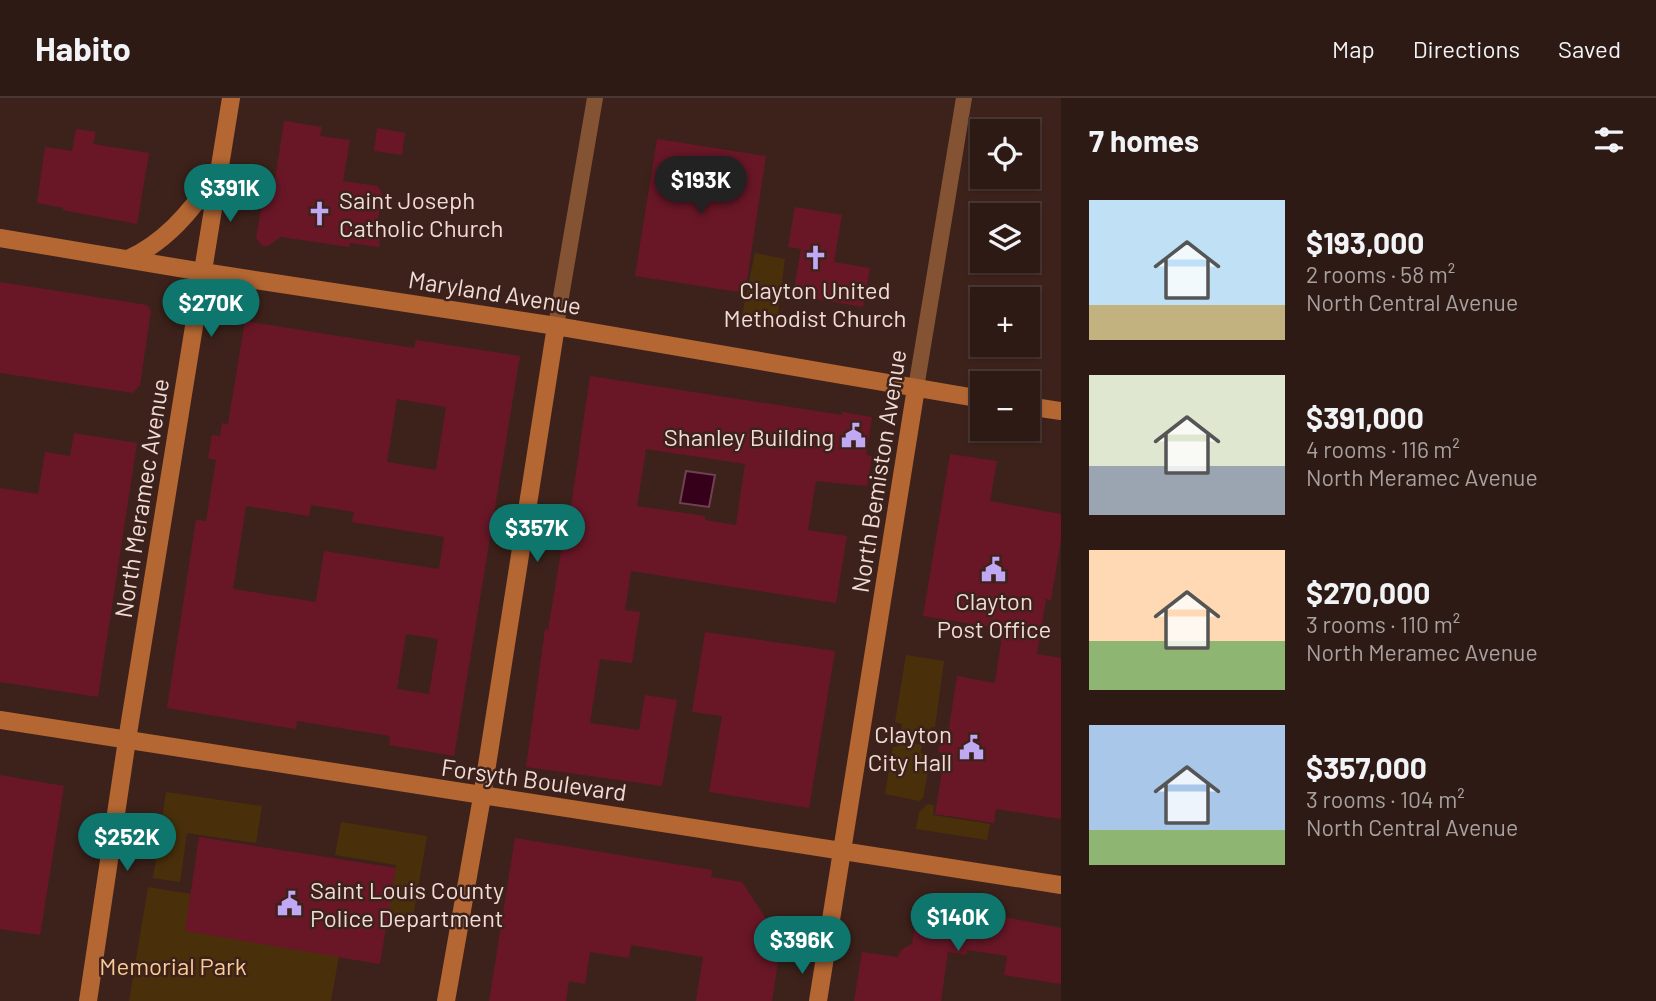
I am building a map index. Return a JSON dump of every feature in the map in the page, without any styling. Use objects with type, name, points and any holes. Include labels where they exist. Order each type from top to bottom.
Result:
[{"type":"street","name":"North Meramec Avenue","points":[[88,1001],[127,740],[231,98]]},
{"type":"street","points":[[446,1001],[482,797],[556,326],[595,98]]},
{"type":"street","name":"North Bemiston Avenue","points":[[818,1001],[964,98]]},
{"type":"street","points":[[128,260],[144,252],[171,230],[206,190],[219,169]]},
{"type":"street","name":"Maryland Avenue","points":[[0,238],[556,326],[970,397]]},
{"type":"street","points":[[1040,408],[1061,411]]},
{"type":"street","name":"Forsyth Boulevard","points":[[0,720],[1061,885]]},
{"type":"green space","points":[[755,253],[785,259],[776,329],[740,325]]},
{"type":"green space","points":[[906,655],[944,661],[935,727],[931,727],[931,730],[924,729],[923,734],[901,731],[902,724],[895,722]]},
{"type":"green space","points":[[899,740],[922,745],[921,753],[926,754],[925,760],[930,761],[923,798],[919,801],[885,794],[893,747],[897,747]]},
{"type":"green space","points":[[166,792],[262,806],[256,843],[187,833],[180,882],[153,878]]},
{"type":"green space","points":[[928,804],[934,805],[933,815],[990,824],[987,840],[916,829],[919,812]]},
{"type":"green space","points":[[341,822],[427,836],[413,917],[388,913],[396,865],[335,855]]},
{"type":"green space","name":"Memorial Park","points":[[148,887],[191,894],[339,956],[331,1001],[129,1001]]},
{"type":"shaded area","points":[[686,471],[715,475],[709,507],[680,503]]},
{"type":"building","name":"Saint Joseph Catholic Church","points":[[284,121],[322,127],[320,136],[350,140],[343,181],[378,186],[382,194],[376,231],[381,231],[379,247],[350,243],[349,247],[281,237],[268,246],[262,246],[256,238],[266,179],[275,180]]},
{"type":"building","points":[[377,128],[405,133],[402,155],[374,151]]},
{"type":"building","points":[[76,129],[96,132],[93,144],[149,153],[137,224],[37,203],[45,147],[72,151]]},
{"type":"building","points":[[657,139],[766,156],[745,293],[635,276]]},
{"type":"building","name":"Clayton United Methodist Church","points":[[795,207],[842,215],[834,262],[870,268],[863,307],[793,295],[801,249],[788,247]]},
{"type":"building","points":[[0,282],[147,305],[151,311],[140,385],[133,393],[0,373]]},
{"type":"building","points":[[245,321],[414,348],[416,340],[520,356],[454,756],[389,745],[390,736],[297,721],[296,729],[167,708],[196,520],[206,521],[216,460],[208,458],[212,435],[220,436],[222,423],[228,424]],"holes":[[[397,399],[446,407],[436,470],[387,462]],[[311,505],[354,512],[352,522],[444,537],[439,569],[324,551],[316,602],[233,589],[246,506],[309,516]],[[406,634],[438,639],[429,694],[397,689]]]},
{"type":"building","points":[[590,376],[842,415],[842,412],[872,417],[866,455],[872,456],[867,486],[816,481],[808,530],[847,536],[836,603],[631,571],[625,610],[640,612],[632,663],[600,659],[590,723],[639,730],[645,695],[677,700],[662,786],[526,767],[545,629],[548,630],[565,527],[568,527]],"holes":[[[646,449],[745,464],[736,525],[705,520],[705,516],[637,506]]]},
{"type":"building","points":[[74,433],[137,443],[98,697],[0,682],[0,488],[38,494],[45,452],[70,456]]},
{"type":"building","points":[[950,454],[997,461],[990,501],[1061,514],[1061,539],[1051,600],[1046,599],[1037,654],[1061,658],[1061,819],[996,809],[994,823],[935,814],[945,753],[938,752],[941,733],[948,734],[957,676],[995,683],[1003,629],[923,616]]},
{"type":"building","points":[[705,632],[835,651],[809,808],[709,792],[722,716],[692,712]]},
{"type":"building","points":[[0,775],[64,786],[40,935],[0,929]]},
{"type":"building","name":"Saint Louis County Police Department","points":[[199,837],[396,868],[380,964],[185,931]]},
{"type":"building","points":[[515,838],[712,870],[711,877],[742,882],[781,942],[772,1001],[696,1001],[703,957],[631,945],[629,958],[590,952],[585,984],[569,981],[566,1001],[489,1001]]},
{"type":"building","points":[[919,901],[1005,914],[1005,917],[1061,928],[1061,984],[1004,975],[1007,956],[967,950],[966,955],[948,952],[941,1001],[854,1001],[862,952],[898,957],[901,950],[912,944]]},
{"type":"place","name":"Saint Joseph Catholic Church","points":[[319,213]]},
{"type":"place","name":"Clayton United Methodist Church","points":[[815,258]]},
{"type":"place","name":"Shanley Building","points":[[854,436]]},
{"type":"place","name":"Clayton Post Office","points":[[994,569]]},
{"type":"place","name":"Clayton City Hall","points":[[972,747]]},
{"type":"place","name":"Saint Louis County Police Department","points":[[290,903]]}]
